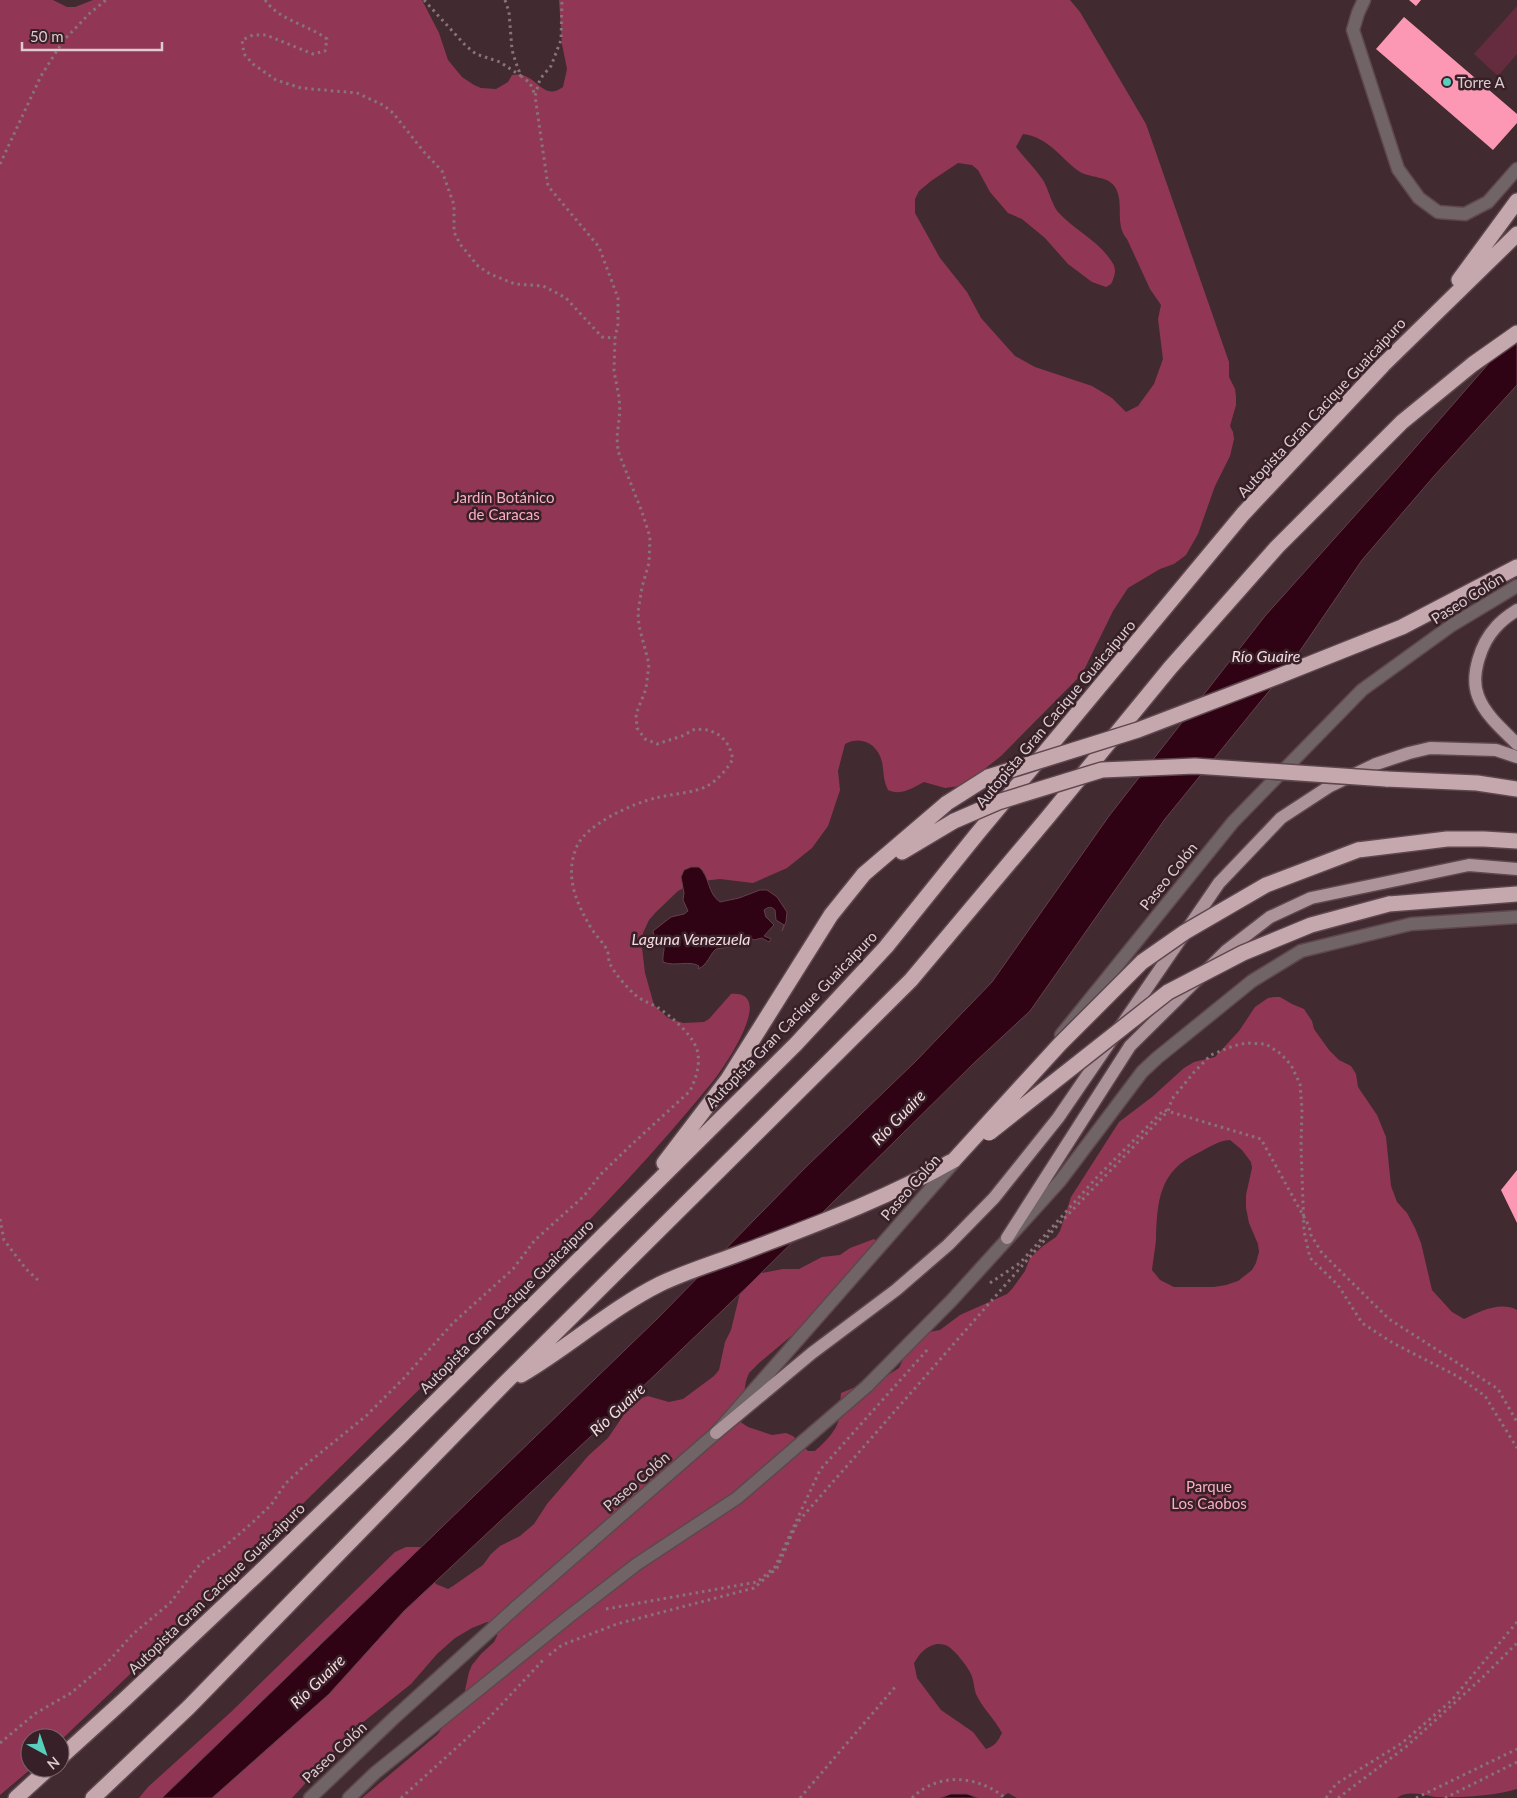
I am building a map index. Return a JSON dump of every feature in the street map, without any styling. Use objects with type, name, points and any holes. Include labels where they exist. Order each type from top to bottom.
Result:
[{"type":"highway","points":[[1434,314],[1517,201]]},
{"type":"highway","name":"Autopista Gran Cacique Guaicaipuro","points":[[70,1749],[320,1513],[796,1044],[886,947],[977,834],[1243,514],[1383,365],[1517,234]]},
{"type":"highway","points":[[92,1798],[189,1707],[502,1386],[911,980],[1048,818],[1170,668],[1277,547],[1402,422],[1473,364],[1517,333]]},
{"type":"highway","points":[[630,1208],[728,1079],[831,914],[864,874],[947,804],[988,777],[1138,730],[1402,627],[1517,566]]},
{"type":"highway","points":[[864,874],[954,821],[998,802],[1102,770],[1195,766],[1477,783],[1517,789]]},
{"type":"highway","points":[[954,1160],[1060,1044],[1142,962],[1185,932],[1266,884],[1358,850],[1447,839],[1517,841]]},
{"type":"highway","points":[[502,1386],[543,1362],[621,1307],[661,1284],[849,1212],[919,1180],[954,1160],[1168,992],[1243,953],[1311,925],[1389,904],[1517,894]]},
{"type":"highway","points":[[16,1798],[38,1778]]},
{"type":"main road","points":[[1517,610],[1494,628],[1478,659],[1476,678],[1477,694],[1484,708],[1517,744]]},
{"type":"main road","points":[[716,1433],[812,1353],[896,1290],[948,1245],[994,1198],[1058,1118],[1219,883],[1281,818],[1330,786],[1376,764],[1409,753],[1430,748],[1496,750],[1517,757]]},
{"type":"main road","points":[[1007,1238],[1130,1046],[1226,950],[1270,917],[1311,898],[1469,865],[1517,869]]},
{"type":"street","points":[[1364,0],[1353,30],[1398,169],[1419,198],[1438,212],[1465,214],[1488,202],[1517,169]]},
{"type":"street","name":"Paseo Colón","points":[[310,1798],[514,1608],[716,1433],[1005,1104],[1233,822],[1362,690],[1452,625],[1517,586]]},
{"type":"street","points":[[349,1798],[375,1773],[578,1609],[638,1564],[737,1498],[866,1387],[952,1300],[1060,1181],[1142,1072],[1252,981],[1301,951],[1411,924],[1517,917]]},
{"type":"path","points":[[0,164],[41,76],[63,41],[90,13],[106,0]]},
{"type":"path","points":[[265,0],[280,16],[317,31],[327,39],[325,51],[312,54],[266,35],[253,35],[242,40],[244,54],[253,64],[276,80],[301,88],[357,94],[383,105],[442,171],[454,205],[454,232],[460,244],[478,266],[490,274],[515,284],[543,286],[555,292],[566,298],[602,337],[615,338]]},
{"type":"path","points":[[0,1743],[36,1713],[72,1693],[106,1664],[133,1634],[170,1603],[201,1563],[222,1549],[271,1506],[285,1484],[366,1416],[453,1323],[512,1269],[535,1240],[584,1196],[600,1176],[629,1147],[690,1091],[695,1080],[698,1054],[694,1042],[677,1023],[634,994],[617,974],[610,964],[607,950],[592,929],[579,904],[570,881],[573,856],[585,834],[642,801],[707,787],[726,770],[733,759],[729,746],[721,736],[709,730],[696,729],[682,736],[657,744],[645,739],[637,728],[636,714],[646,689],[649,664],[639,626],[638,612],[649,562],[650,537],[618,451],[617,438],[620,411],[614,371],[618,298],[602,254],[591,237],[548,186],[535,96],[530,83],[500,62],[476,54],[466,46],[424,0]]},
{"type":"path","points":[[505,0],[509,12],[512,50],[521,76]]},
{"type":"path","points":[[535,96],[540,79],[551,66],[561,40],[562,0]]},
{"type":"path","points":[[401,1798],[487,1720],[543,1660],[562,1646],[617,1624],[754,1588],[777,1568],[797,1523],[1056,1227],[1168,1111],[1172,1099],[1195,1071],[1211,1056],[1233,1046],[1246,1043],[1266,1044],[1281,1054],[1291,1066],[1300,1084],[1304,1231],[1310,1258],[1338,1285],[1362,1323],[1393,1343],[1458,1376],[1485,1396],[1517,1448]]},
{"type":"path","points":[[984,1287],[1020,1263],[1098,1176],[1164,1110],[1168,1111],[1261,1139],[1304,1216],[1311,1235],[1322,1253],[1389,1319],[1498,1389],[1517,1422]]},
{"type":"path","points":[[0,1219],[4,1240],[20,1262],[39,1281]]},
{"type":"path","points":[[601,1609],[758,1582],[775,1567],[820,1470],[931,1345]]},
{"type":"path","points":[[1326,1798],[1336,1784],[1402,1743],[1452,1700],[1517,1622]]},
{"type":"path","points":[[526,1670],[563,1640]]},
{"type":"path","points":[[1338,1798],[1413,1740],[1482,1678],[1517,1643]]},
{"type":"path","points":[[800,1798],[896,1686]]},
{"type":"path","points":[[1416,1798],[1517,1749]]},
{"type":"path","points":[[1444,1798],[1517,1762]]},
{"type":"path","points":[[912,1798],[927,1787],[940,1782],[953,1779],[967,1779],[980,1782],[1005,1798]]},
{"type":"shaded area","points":[[1517,6],[1517,54],[1498,76],[1474,54]]},
{"type":"green space","name":"Jardín Botánico de Caracas","points":[[0,0],[53,0],[67,7],[75,7],[93,0],[422,0],[439,33],[448,60],[462,77],[481,88],[496,89],[508,82],[512,75],[520,75],[527,77],[544,89],[556,91],[563,87],[567,69],[562,44],[559,0],[1070,0],[1080,12],[1146,124],[1229,362],[1229,377],[1235,389],[1236,405],[1230,426],[1234,439],[1230,456],[1215,486],[1198,534],[1186,555],[1174,564],[1160,569],[1128,588],[1113,611],[1082,674],[1001,756],[967,783],[945,788],[924,782],[902,792],[893,792],[888,790],[884,779],[882,762],[877,750],[863,741],[851,741],[845,744],[838,771],[840,790],[828,826],[812,848],[787,868],[753,883],[720,879],[703,881],[685,887],[678,891],[656,912],[649,920],[643,933],[642,948],[645,973],[654,1005],[668,1018],[683,1023],[704,1022],[709,1019],[731,994],[744,996],[749,1004],[749,1016],[744,1030],[728,1060],[714,1080],[648,1157],[543,1267],[70,1731],[70,1728],[20,1728],[20,1778],[0,1795]],"holes":[[[1023,134],[1040,139],[1080,172],[1104,179],[1115,187],[1118,193],[1123,233],[1150,289],[1161,305],[1158,319],[1163,359],[1154,384],[1138,406],[1126,412],[1112,398],[1092,386],[1035,367],[1015,356],[981,318],[967,292],[940,258],[915,213],[915,199],[919,191],[958,163],[972,165],[978,170],[990,192],[1008,213],[1022,219],[1045,238],[1068,264],[1092,282],[1106,287],[1111,284],[1114,278],[1115,267],[1112,262],[1100,248],[1058,212],[1043,180],[1016,147]]]},
{"type":"green space","name":"Parque Los Caobos","points":[[1280,997],[1304,1009],[1312,1021],[1314,1029],[1329,1050],[1339,1060],[1351,1066],[1356,1074],[1358,1087],[1377,1115],[1386,1137],[1391,1186],[1397,1202],[1407,1213],[1421,1243],[1432,1290],[1452,1312],[1464,1319],[1497,1307],[1517,1310],[1517,1789],[1476,1796],[1435,1797],[1405,1794],[1397,1798],[1017,1798],[1008,1793],[1001,1798],[362,1798],[438,1734],[464,1695],[472,1665],[494,1642],[497,1636],[498,1628],[494,1623],[487,1622],[455,1638],[437,1654],[411,1684],[357,1727],[292,1798],[139,1798],[148,1787],[231,1712],[395,1552],[406,1547],[421,1547],[428,1558],[432,1579],[436,1584],[448,1589],[483,1565],[500,1546],[520,1536],[534,1524],[547,1504],[589,1455],[608,1438],[627,1410],[642,1398],[648,1396],[669,1402],[683,1399],[714,1376],[719,1370],[725,1342],[731,1330],[741,1289],[756,1274],[783,1269],[799,1269],[822,1257],[840,1255],[850,1248],[874,1239],[879,1243],[877,1256],[864,1275],[759,1363],[749,1373],[746,1381],[739,1421],[748,1427],[772,1435],[786,1433],[793,1436],[808,1451],[815,1451],[835,1429],[840,1413],[841,1393],[853,1388],[867,1387],[880,1380],[899,1368],[905,1355],[929,1332],[940,1330],[960,1315],[1007,1294],[1012,1289],[1025,1271],[1030,1258],[1056,1237],[1060,1231],[1071,1197],[1119,1122],[1152,1097],[1184,1068],[1194,1062],[1215,1057],[1239,1031],[1255,1007],[1268,998]],"holes":[[[1230,1140],[1242,1150],[1251,1162],[1252,1168],[1246,1195],[1246,1208],[1249,1223],[1258,1244],[1259,1252],[1256,1263],[1252,1270],[1238,1281],[1226,1285],[1214,1287],[1174,1287],[1160,1280],[1152,1270],[1159,1200],[1163,1189],[1168,1178],[1185,1160],[1214,1145]],[[937,1644],[943,1644],[948,1647],[964,1662],[973,1679],[976,1694],[1002,1733],[996,1743],[989,1748],[986,1749],[973,1732],[941,1710],[917,1678],[914,1663],[924,1650]]]},
{"type":"water","name":"Río Guaire","points":[[1517,331],[1517,385],[1434,476],[1362,560],[1291,664],[1165,819],[1030,1011],[975,1062],[749,1285],[404,1611],[329,1694],[212,1798],[162,1798],[658,1318],[807,1166],[915,1062],[992,982],[1109,816],[1265,616]]},
{"type":"water","name":"Laguna Venezuela","points":[[691,867],[699,867],[703,871],[713,894],[720,902],[739,898],[760,890],[767,890],[777,897],[787,912],[786,922],[782,931],[784,925],[776,920],[775,910],[768,908],[764,910],[766,917],[774,925],[764,936],[771,939],[769,942],[762,938],[754,940],[747,936],[730,947],[716,949],[704,965],[698,969],[699,966],[695,964],[663,962],[664,944],[654,936],[653,931],[671,917],[688,911],[683,900],[684,893],[681,877],[684,870]]},
{"type":"water","points":[[951,1794],[967,1794],[978,1798],[940,1798]]},
{"type":"building","points":[[1409,0],[1421,0],[1416,6]]},
{"type":"building","name":"Torre A","points":[[1404,17],[1517,114],[1517,123],[1493,150],[1376,49]]},
{"type":"building","points":[[1517,1170],[1517,1223],[1501,1190]]},
{"type":"place","name":"Torre A","points":[[1447,82]]}]
